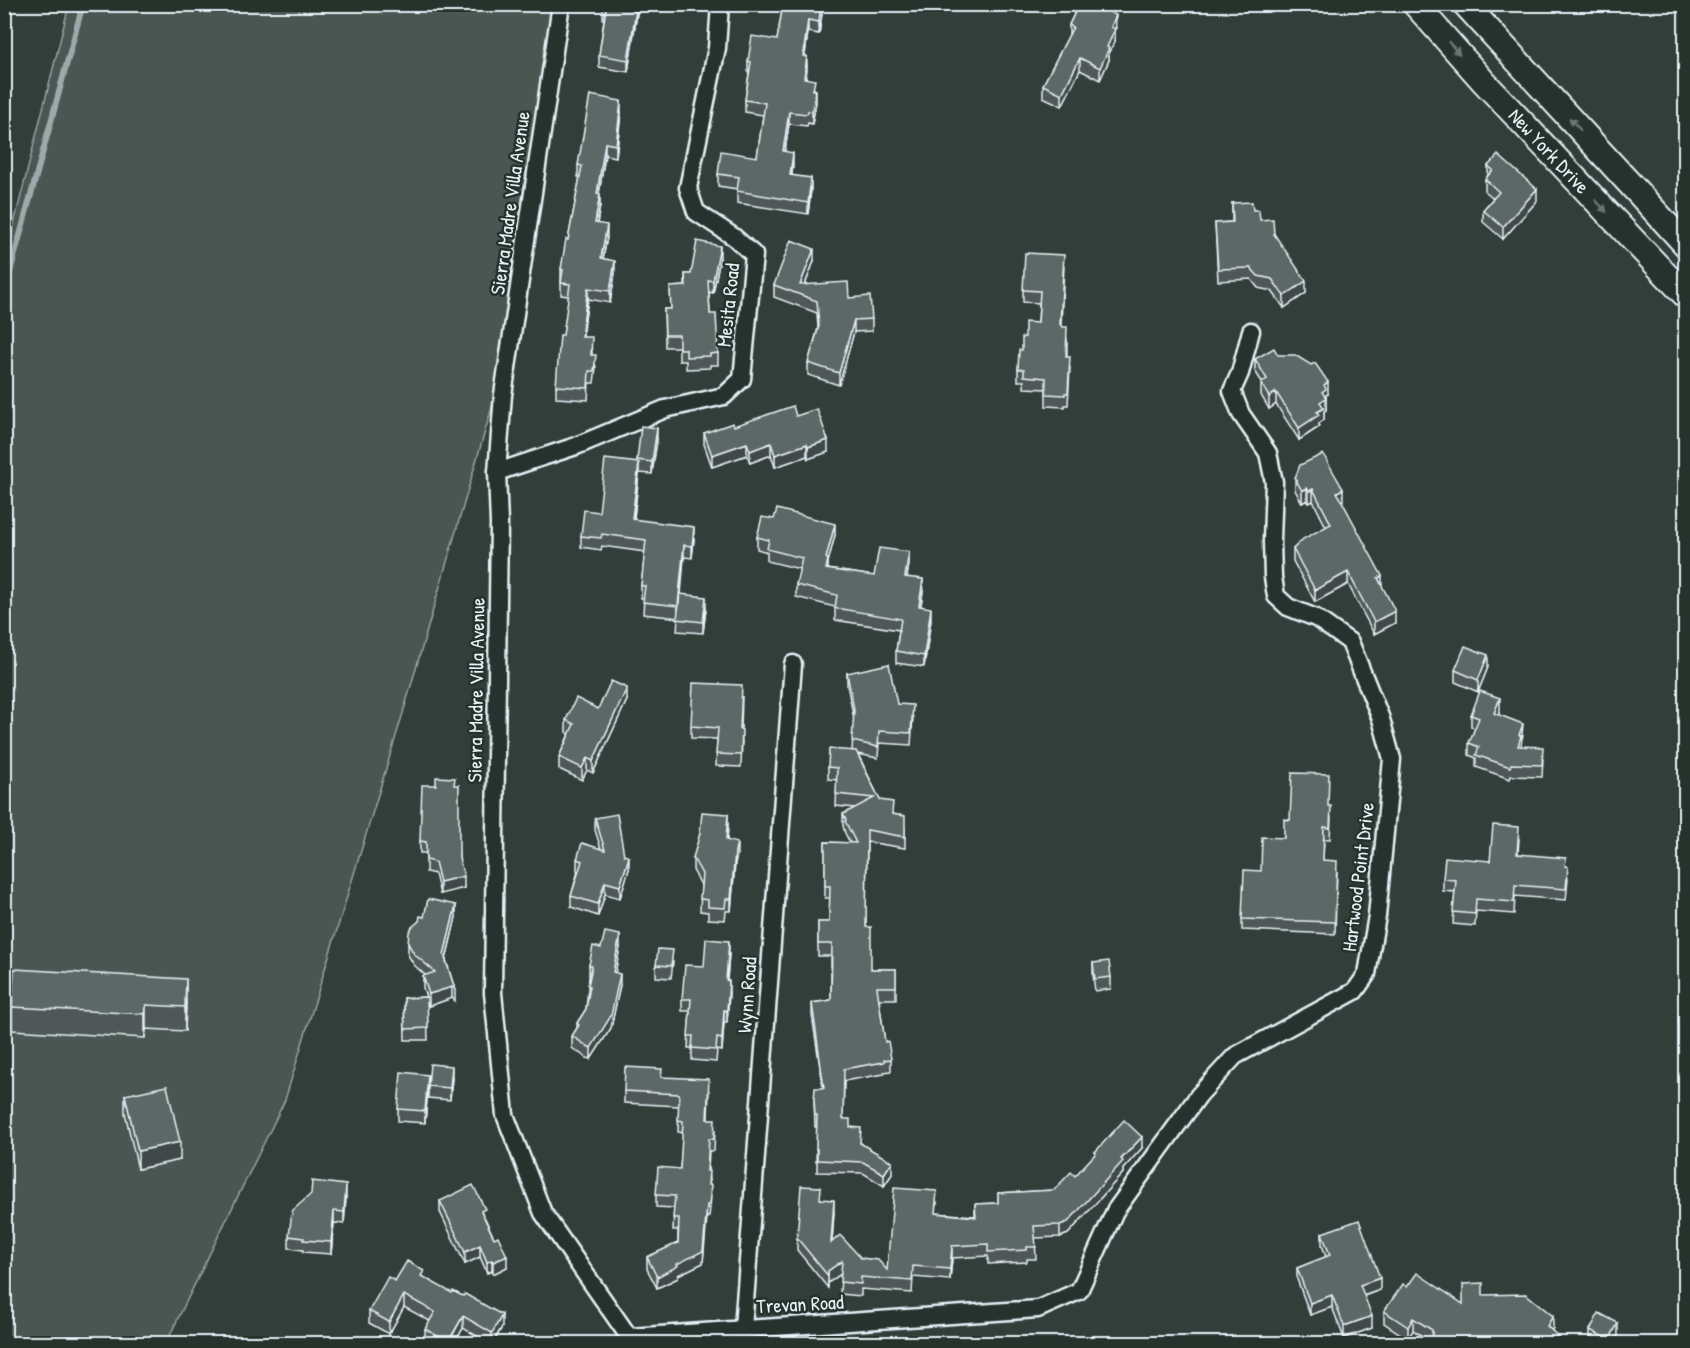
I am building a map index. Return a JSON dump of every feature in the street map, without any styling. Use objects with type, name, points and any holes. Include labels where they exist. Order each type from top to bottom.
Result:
[{"type":"main road","name":"New York Drive","points":[[1414,4],[1484,82],[1686,296]]},
{"type":"main road","name":"New York Drive","points":[[1466,4],[1686,245]]},
{"type":"street","name":"Sierra Madre Villa Avenue","points":[[561,4],[503,395],[497,472],[499,523],[493,993],[504,1115],[543,1213],[632,1340]]},
{"type":"street","name":"Mesita Road","points":[[497,472],[576,446],[665,409],[724,396],[742,379],[754,255],[734,237],[696,213],[688,188],[717,48],[720,4]]},
{"type":"street","name":"Hartwood Point Drive","points":[[973,1315],[1038,1309],[1079,1291],[1114,1211],[1199,1095],[1235,1056],[1355,991],[1367,974],[1377,916],[1392,759],[1381,719],[1350,642],[1316,618],[1288,607],[1276,596],[1272,568],[1274,482],[1268,453],[1241,414],[1232,391],[1240,373],[1251,331]]},
{"type":"street","name":"Wynn Road","points":[[743,1329],[793,664]]},
{"type":"street","name":"Trevan Road","points":[[632,1340],[743,1329],[973,1315]]},
{"type":"shaded area","points":[[69,5],[557,5],[492,407],[403,713],[285,1100],[166,1343],[5,1344],[4,263]]},
{"type":"building","points":[[603,4],[637,4],[628,60],[599,55],[606,8]]},
{"type":"building","points":[[783,4],[821,4],[819,22],[808,20],[803,56],[807,56],[804,78],[815,80],[813,90],[816,90],[812,112],[808,111],[807,114],[789,112],[783,151],[793,153],[790,175],[811,178],[808,203],[737,191],[739,177],[718,174],[721,151],[757,157],[765,103],[745,100],[751,62],[748,61],[752,36],[777,40]]},
{"type":"building","points":[[1074,4],[1093,4],[1116,15],[1111,27],[1115,29],[1100,68],[1080,58],[1062,94],[1043,85],[1073,27],[1069,25],[1076,10]]},
{"type":"building","points":[[590,95],[621,101],[616,145],[605,143],[597,194],[600,194],[595,223],[607,225],[601,258],[615,261],[610,291],[588,288],[582,337],[592,337],[591,355],[596,355],[594,371],[589,371],[588,388],[556,386],[560,335],[563,335],[570,284],[561,283],[563,270],[561,269],[582,166],[578,165]]},
{"type":"building","points":[[1498,155],[1537,189],[1503,227],[1483,210],[1499,192],[1485,179],[1493,170],[1488,166]]},
{"type":"building","points":[[1252,202],[1253,210],[1259,210],[1260,220],[1273,219],[1274,234],[1306,281],[1284,296],[1272,279],[1258,276],[1251,268],[1218,269],[1215,223],[1233,222],[1232,203]]},
{"type":"building","points":[[791,240],[814,249],[800,285],[848,282],[849,298],[870,296],[872,319],[854,320],[839,373],[808,363],[819,326],[817,301],[774,285]]},
{"type":"building","points":[[697,241],[720,246],[713,281],[708,280],[710,314],[716,314],[718,353],[710,354],[710,356],[686,357],[686,349],[679,349],[679,335],[665,335],[664,309],[671,309],[670,287],[686,286],[685,274],[691,274]]},
{"type":"building","points":[[1025,253],[1064,255],[1060,324],[1062,327],[1067,327],[1066,356],[1070,356],[1068,393],[1065,395],[1046,394],[1046,378],[1024,376],[1024,369],[1018,369],[1019,350],[1022,350],[1022,337],[1025,337],[1025,322],[1038,323],[1040,291],[1023,290]]},
{"type":"building","points":[[1274,348],[1278,355],[1295,355],[1311,365],[1315,363],[1328,382],[1324,385],[1326,389],[1322,392],[1326,398],[1320,402],[1324,408],[1317,412],[1319,415],[1299,428],[1276,392],[1269,397],[1261,383],[1267,379],[1255,359]]},
{"type":"building","points":[[793,406],[796,416],[817,409],[828,440],[808,447],[807,444],[775,455],[771,443],[750,451],[747,443],[712,455],[704,433],[733,423],[734,426]]},
{"type":"building","points":[[641,426],[657,428],[652,462],[637,460]]},
{"type":"building","points":[[1323,454],[1343,489],[1337,492],[1382,576],[1378,578],[1395,611],[1374,622],[1348,572],[1315,590],[1293,549],[1303,539],[1331,524],[1313,489],[1309,491],[1307,488],[1302,491],[1295,478],[1300,465]]},
{"type":"building","points":[[605,459],[639,463],[632,519],[694,527],[692,546],[684,545],[678,606],[643,602],[645,586],[641,586],[646,540],[602,534],[601,538],[581,536],[584,510],[599,512]]},
{"type":"building","points":[[777,509],[835,524],[826,558],[828,559],[826,569],[874,576],[879,548],[909,552],[905,577],[923,579],[919,606],[931,608],[924,656],[896,651],[901,619],[835,608],[837,595],[796,585],[802,558],[767,549],[769,540],[757,537],[762,517],[774,519]]},
{"type":"building","points":[[680,594],[706,597],[703,622],[677,619]]},
{"type":"building","points":[[1465,646],[1488,655],[1478,680],[1455,670]]},
{"type":"building","points":[[889,664],[897,704],[913,705],[911,733],[879,731],[878,747],[852,741],[854,710],[847,673]]},
{"type":"building","points":[[611,681],[627,688],[593,761],[587,758],[582,768],[559,757],[574,724],[566,720],[576,698],[598,709]]},
{"type":"building","points":[[693,683],[742,685],[741,755],[716,754],[718,728],[691,726]]},
{"type":"building","points":[[1480,691],[1500,698],[1494,713],[1523,724],[1518,746],[1543,747],[1542,765],[1511,764],[1510,767],[1476,755],[1479,747],[1469,743],[1479,718],[1471,715]]},
{"type":"building","points":[[829,749],[856,751],[880,800],[893,802],[892,814],[905,816],[905,837],[867,830],[866,927],[871,927],[871,969],[896,969],[896,987],[877,987],[885,1042],[888,1041],[891,1059],[844,1069],[843,1119],[850,1119],[850,1127],[861,1128],[860,1143],[892,1162],[884,1174],[863,1162],[817,1160],[815,1088],[824,1088],[812,1003],[831,1000],[832,944],[818,944],[818,922],[829,922],[830,886],[825,886],[825,842],[856,843],[843,814],[874,798],[836,794],[837,768],[828,767]]},
{"type":"building","points":[[1292,773],[1329,774],[1330,828],[1324,827],[1323,860],[1337,861],[1335,922],[1242,919],[1244,870],[1261,871],[1262,837],[1284,838],[1284,819],[1290,820]]},
{"type":"building","points":[[436,777],[455,778],[454,785],[459,785],[459,858],[464,876],[440,882],[435,862],[426,860],[426,842],[420,841],[422,785],[436,785]]},
{"type":"building","points":[[702,812],[728,814],[726,840],[737,843],[731,899],[726,899],[725,908],[708,907],[708,900],[700,899],[702,874],[693,858],[700,833]]},
{"type":"building","points":[[617,814],[624,855],[629,857],[620,886],[605,882],[598,904],[571,896],[582,861],[577,859],[582,843],[605,850],[595,818]]},
{"type":"building","points":[[1493,825],[1519,827],[1517,854],[1566,858],[1565,866],[1568,867],[1566,889],[1515,885],[1514,902],[1476,899],[1475,914],[1453,912],[1456,880],[1443,879],[1445,857],[1490,861]]},
{"type":"building","points":[[428,899],[456,905],[444,955],[455,989],[452,987],[429,994],[423,976],[435,972],[414,954],[408,943],[412,927],[419,921],[420,916],[424,917]]},
{"type":"building","points":[[605,932],[620,935],[613,972],[620,974],[611,1016],[591,1048],[572,1036],[586,1009],[592,966],[589,965],[593,946],[601,948]]},
{"type":"building","points":[[706,939],[729,941],[726,980],[729,981],[727,1011],[724,1010],[722,1039],[717,1038],[716,1050],[692,1048],[693,1036],[688,1036],[691,999],[682,999],[685,965],[704,966]]},
{"type":"building","points":[[658,949],[673,950],[671,966],[656,965]]},
{"type":"building","points":[[1109,961],[1111,977],[1095,979],[1093,963]]},
{"type":"building","points":[[14,969],[186,979],[185,1007],[146,1005],[145,1014],[12,1007]]},
{"type":"building","points":[[427,997],[428,1028],[405,1029],[404,998]]},
{"type":"building","points":[[430,1064],[452,1066],[450,1088],[428,1086]]},
{"type":"building","points":[[625,1067],[662,1069],[661,1077],[709,1079],[707,1119],[715,1119],[714,1139],[709,1139],[707,1171],[709,1171],[708,1185],[711,1185],[703,1251],[657,1277],[647,1257],[678,1243],[679,1218],[673,1218],[675,1196],[656,1195],[658,1167],[680,1169],[683,1121],[678,1120],[679,1094],[624,1091]]},
{"type":"building","points":[[401,1072],[428,1075],[425,1111],[398,1109]]},
{"type":"building","points":[[167,1086],[180,1142],[138,1151],[125,1095]]},
{"type":"building","points":[[1124,1120],[1142,1137],[1068,1222],[1060,1225],[1034,1226],[1036,1247],[1027,1247],[1027,1250],[988,1252],[988,1244],[952,1246],[950,1269],[913,1266],[912,1281],[861,1277],[861,1284],[840,1282],[842,1261],[828,1271],[828,1276],[797,1238],[801,1186],[821,1187],[820,1199],[834,1200],[831,1243],[840,1235],[861,1258],[878,1260],[887,1270],[894,1188],[937,1191],[935,1213],[976,1217],[975,1204],[998,1203],[998,1193],[1054,1190],[1071,1172],[1075,1176]]},
{"type":"building","points":[[312,1181],[346,1185],[344,1212],[334,1211],[331,1242],[303,1240],[304,1238],[289,1236],[292,1211],[311,1194]]},
{"type":"building","points":[[473,1185],[485,1209],[481,1211],[494,1238],[498,1236],[507,1256],[493,1262],[492,1260],[487,1262],[480,1245],[465,1252],[440,1201]]},
{"type":"building","points":[[1359,1220],[1380,1278],[1360,1285],[1372,1316],[1344,1326],[1332,1295],[1310,1303],[1297,1268],[1330,1255],[1322,1233]]},
{"type":"building","points":[[407,1261],[424,1271],[421,1276],[452,1293],[453,1291],[463,1296],[465,1294],[502,1315],[492,1333],[463,1316],[448,1342],[425,1329],[435,1312],[404,1295],[389,1322],[369,1311],[388,1277],[395,1281]]},
{"type":"building","points":[[1417,1273],[1463,1304],[1463,1284],[1483,1283],[1483,1295],[1526,1294],[1553,1316],[1547,1326],[1564,1344],[1502,1344],[1504,1341],[1432,1344],[1432,1330],[1413,1318],[1408,1327],[1384,1311],[1403,1284],[1407,1287]]},
{"type":"building","points":[[1599,1313],[1618,1323],[1609,1340],[1590,1330]]},
{"type":"building","points":[[987,1341],[987,1344],[937,1344],[937,1343]]},
{"type":"waterway","points":[[4,294],[83,4]]}]
